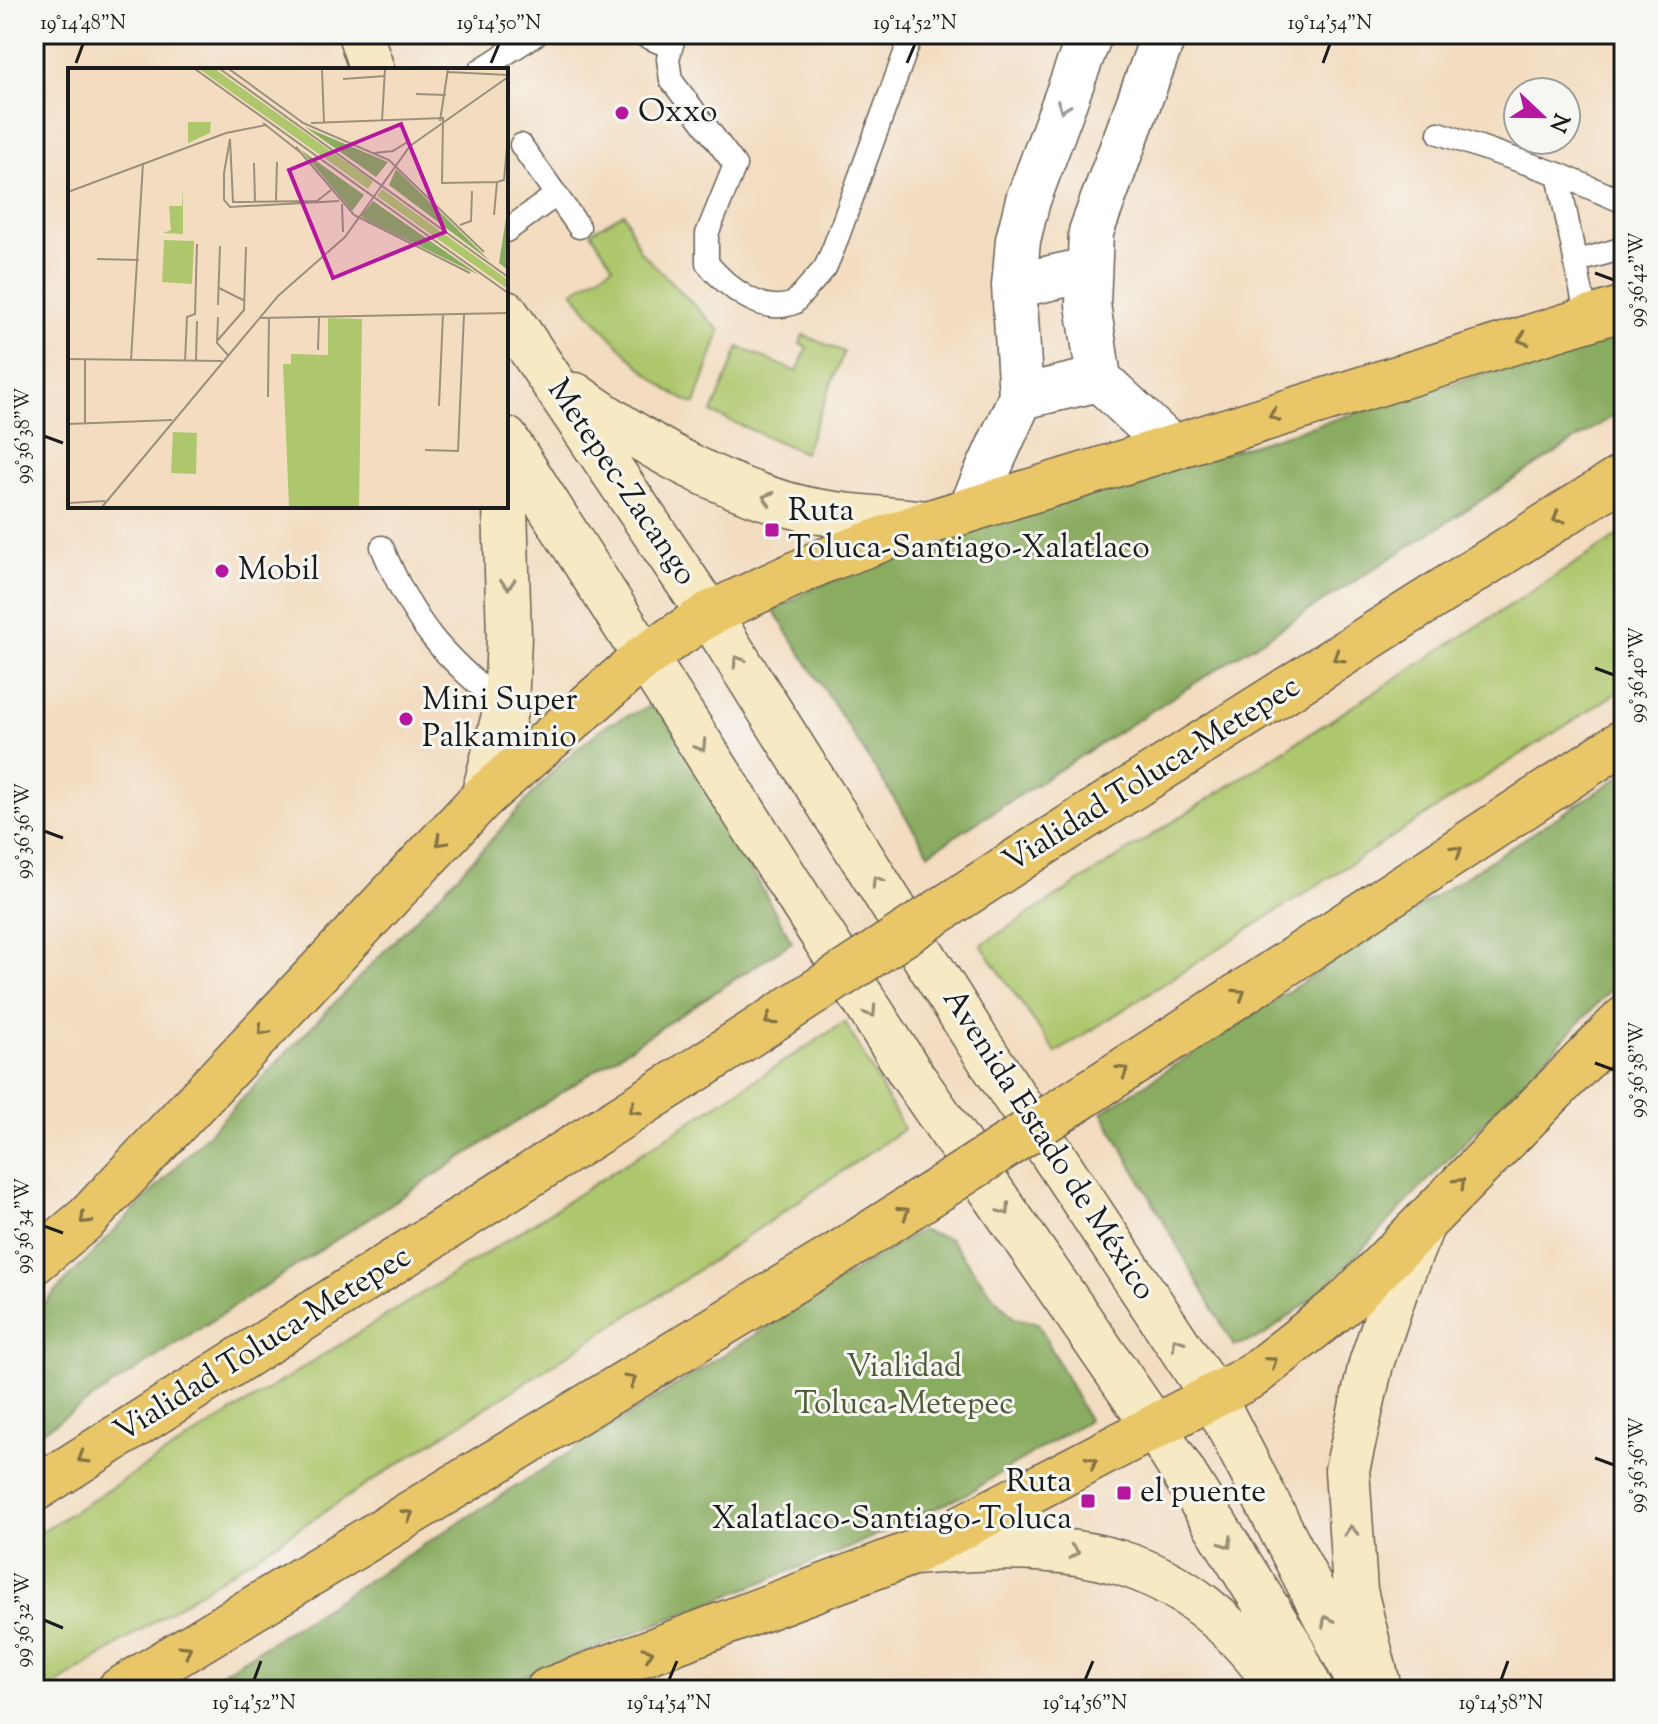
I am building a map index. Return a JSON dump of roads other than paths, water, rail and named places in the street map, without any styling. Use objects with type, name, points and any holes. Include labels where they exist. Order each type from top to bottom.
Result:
[{"type":"highway","points":[[34,1262],[87,1218],[483,797],[644,657],[709,614],[823,561],[927,523],[1605,313]]},
{"type":"highway","name":"Vialidad Toluca-Metepec","points":[[34,1490],[1624,476]]},
{"type":"highway","points":[[119,1690],[838,1254],[1175,1037],[1624,741]]},
{"type":"highway","points":[[548,1690],[912,1553],[1214,1398],[1293,1347],[1346,1302],[1624,1019]]},
{"type":"main road","points":[[360,34],[371,68]]},
{"type":"main road","name":"Metepec-Zacango","points":[[508,316],[709,614]]},
{"type":"main road","points":[[552,378],[633,436],[686,465],[762,498],[837,514],[927,523]]},
{"type":"main road","points":[[508,442],[913,1077],[1156,1429],[1289,1643],[1311,1690]]},
{"type":"main road","points":[[483,797],[506,708],[509,636],[505,508]]},
{"type":"main road","name":"Avenida Estado de México","points":[[709,614],[978,1042],[1214,1398],[1363,1690]]},
{"type":"main road","points":[[1380,1690],[1355,1591],[1347,1470],[1371,1364],[1396,1289],[1426,1218]]},
{"type":"main road","points":[[912,1553],[1016,1545],[1114,1559],[1166,1581],[1209,1609],[1266,1668],[1281,1690]]},
{"type":"street","points":[[970,510],[1021,397],[1014,286],[1018,240],[1028,200],[1090,34]]},
{"type":"street","points":[[1164,34],[1098,206],[1087,270],[1099,379],[1171,447]]},
{"type":"street","points":[[1014,286],[1087,270]]},
{"type":"street","points":[[1021,397],[1099,379]]},
{"type":"lane","points":[[483,68],[537,34]]},
{"type":"lane","points":[[641,34],[672,41],[671,80],[735,165],[707,234],[707,263],[724,284],[769,307],[785,307],[794,303],[814,282],[834,247],[912,34]]},
{"type":"lane","points":[[1439,133],[1558,174],[1624,202]]},
{"type":"lane","points":[[521,145],[579,227]]},
{"type":"lane","points":[[1558,174],[1575,262],[1605,313]]},
{"type":"lane","points":[[508,230],[556,195]]},
{"type":"lane","points":[[1575,262],[1624,248]]},
{"type":"lane","points":[[382,547],[419,624],[465,674],[506,708]]},
{"type":"place","name":"Oxxo","points":[[622,113]]},
{"type":"place","name":"Ruta Toluca-Santiago-Xalatlaco","points":[[772,530]]},
{"type":"place","name":"Mobil","points":[[222,571]]},
{"type":"place","name":"Mini Super Palkaminio","points":[[406,719]]},
{"type":"place","name":"el puente","points":[[1124,1493]]},
{"type":"place","name":"Ruta Xalatlaco-Santiago-Toluca","points":[[1088,1501]]}]
